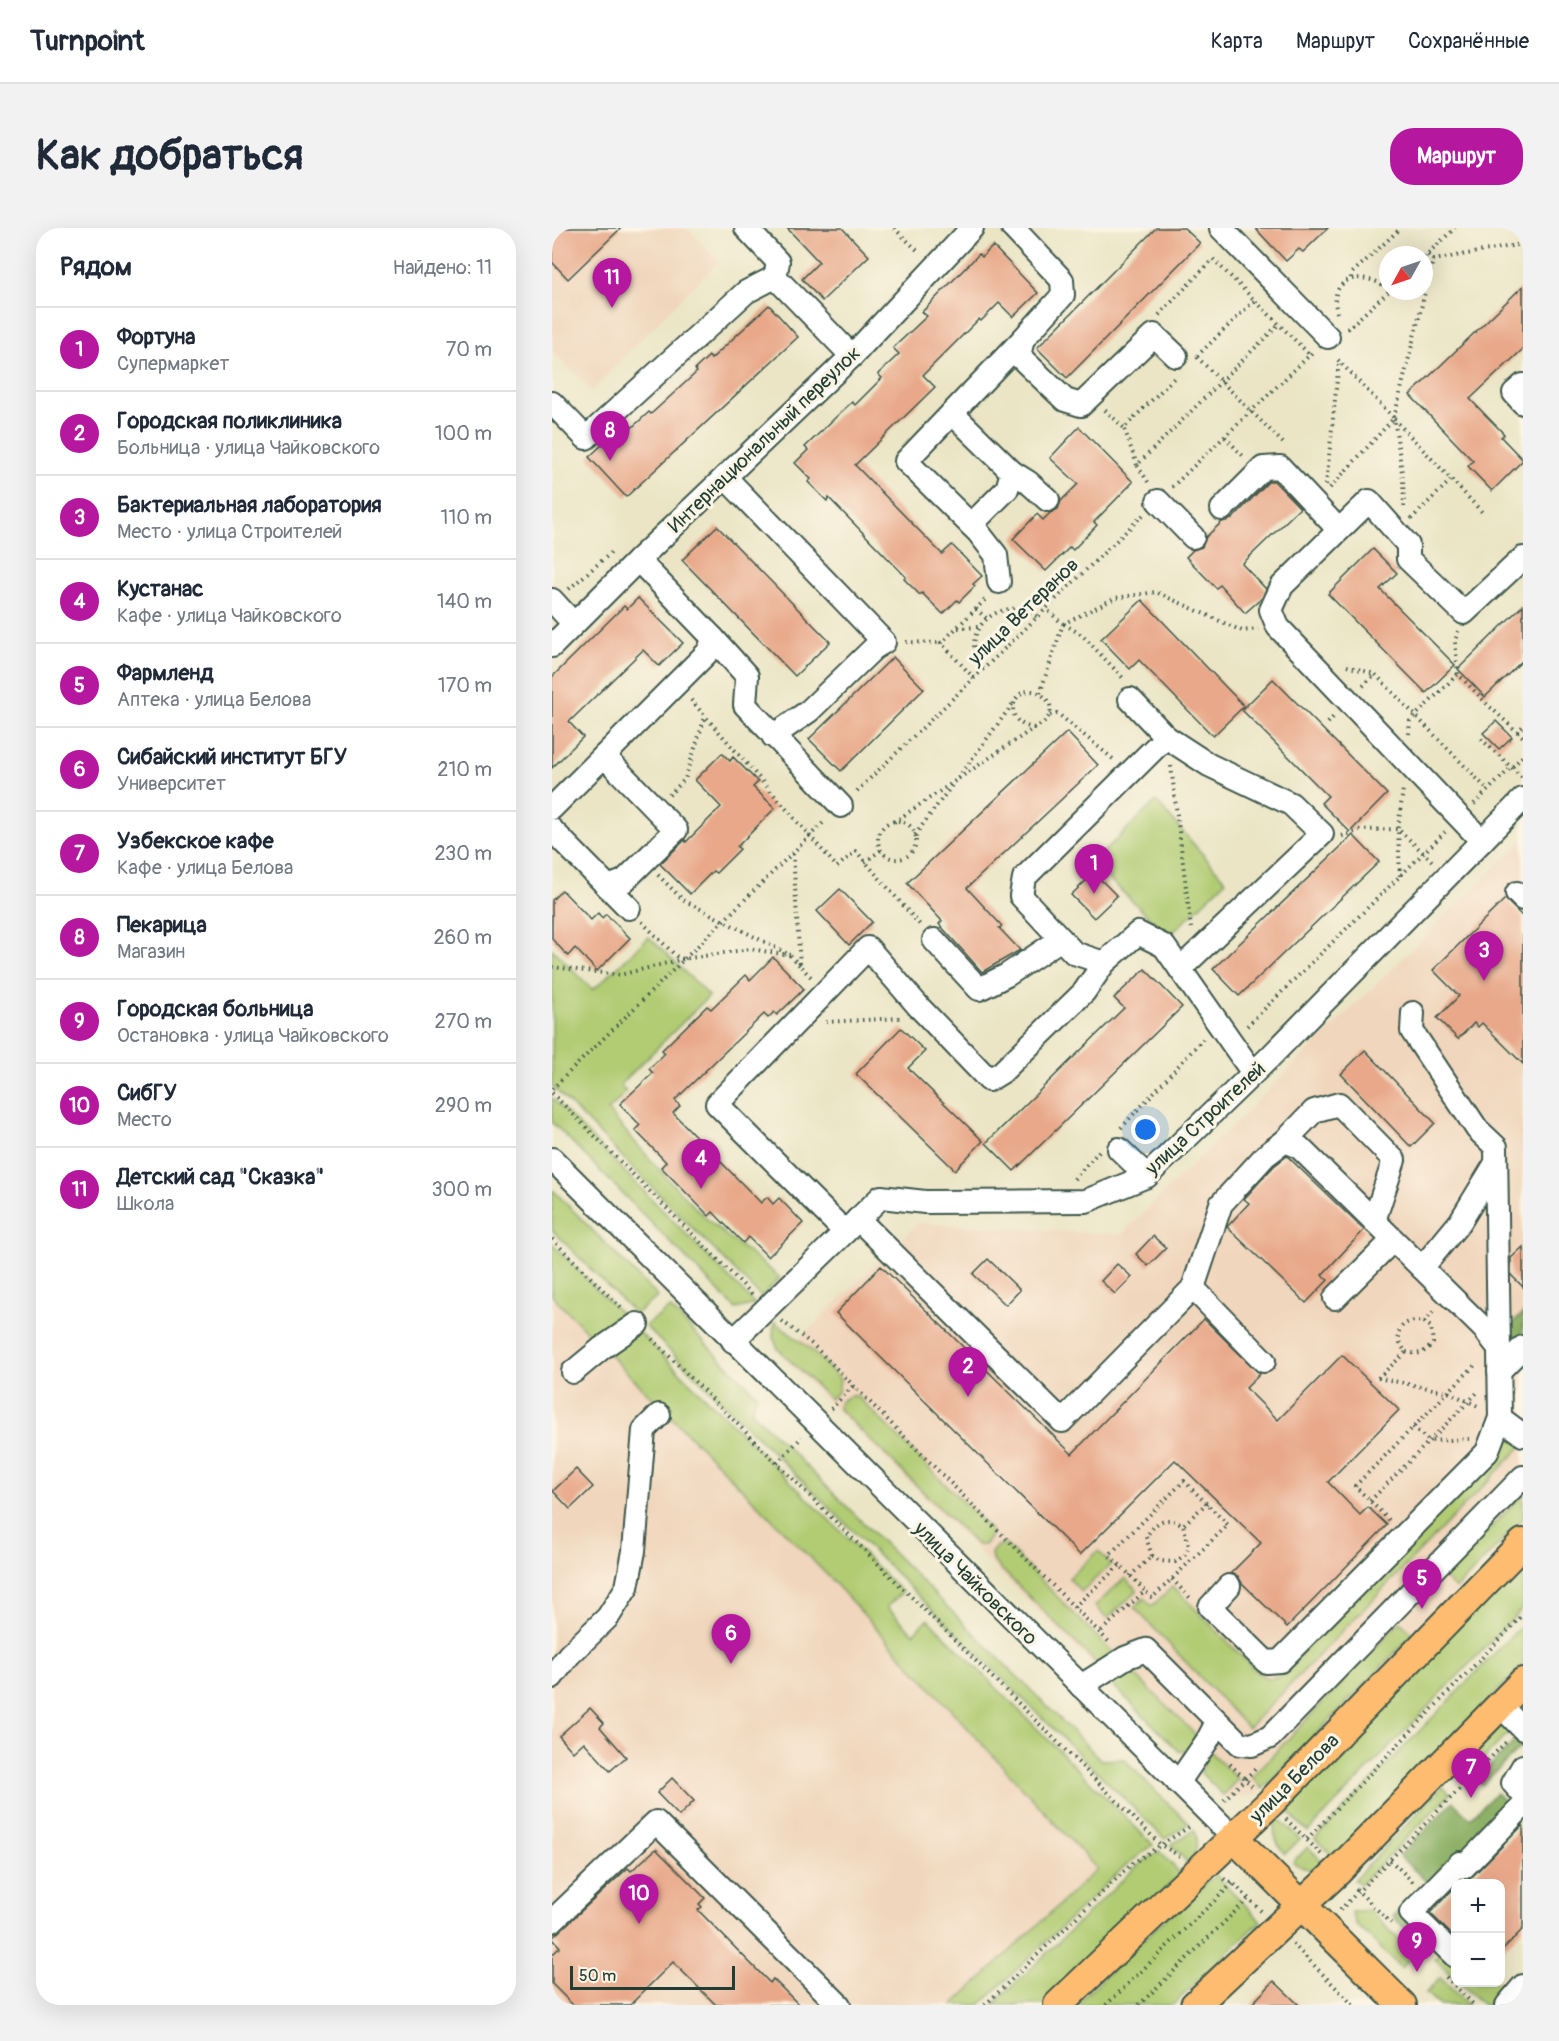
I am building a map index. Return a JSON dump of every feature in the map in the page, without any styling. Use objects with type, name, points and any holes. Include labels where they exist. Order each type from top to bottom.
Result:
[{"type":"main road","name":"улица Белова","points":[[1058,2005],[1270,1803],[1523,1543]]},
{"type":"main road","points":[[1195,2005],[1338,1871],[1523,1682]]},
{"type":"main road","name":"улица Чайковского","points":[[1234,1838],[1402,2005]]},
{"type":"street","points":[[746,228],[778,262],[775,277]]},
{"type":"street","name":"Интернациональный переулок","points":[[552,646],[638,560],[852,356],[972,228]]},
{"type":"street","points":[[999,582],[996,555],[971,525],[906,461],[1063,295],[1062,280],[1013,228]]},
{"type":"street","points":[[1221,228],[1332,337]]},
{"type":"street","points":[[775,277],[852,356]]},
{"type":"street","points":[[552,403],[586,438],[746,292],[775,277]]},
{"type":"street","points":[[1023,339],[1019,356],[1065,400],[1082,405],[1154,335],[1182,352]]},
{"type":"street","points":[[1523,385],[1514,393],[1523,403]]},
{"type":"street","points":[[952,413],[1012,472],[1028,482],[1048,500]]},
{"type":"street","points":[[1222,509],[1263,468],[1280,467],[1339,530]]},
{"type":"street","points":[[971,525],[1007,489],[1012,472]]},
{"type":"street","points":[[725,477],[884,642],[873,648],[810,711],[773,736]]},
{"type":"street","points":[[1161,499],[1193,537]]},
{"type":"street","points":[[1482,841],[1278,627],[1271,610],[1282,586],[1369,501],[1401,529],[1408,545],[1408,560],[1464,613],[1523,558]]},
{"type":"street","points":[[638,560],[747,676],[745,705],[841,806]]},
{"type":"street","points":[[552,600],[574,624]]},
{"type":"street","points":[[552,808],[709,651],[713,638]]},
{"type":"street","points":[[1130,699],[1166,737],[1209,765],[1291,804],[1322,834],[1187,962]]},
{"type":"street","points":[[1104,963],[1074,954],[1021,896],[1024,878],[1166,737]]},
{"type":"street","points":[[604,756],[676,830],[624,881],[608,887]]},
{"type":"street","name":"улица Строителей","points":[[733,1341],[881,1197],[925,1202],[1086,1201],[1147,1176],[1253,1073],[1523,799]]},
{"type":"street","points":[[552,830],[629,908]]},
{"type":"street","points":[[1253,1073],[1218,1023],[1187,962],[1164,946],[1138,933],[1104,963],[1084,992],[1002,1072],[989,1080],[927,1016],[868,948],[717,1104],[1062,1421],[1193,1288],[1221,1204],[1265,1156],[1285,1141],[1314,1111],[1339,1104],[1394,1160],[1374,1221]]},
{"type":"street","points":[[934,940],[980,989],[1007,975],[1061,939]]},
{"type":"street","points":[[1228,1586],[1210,1607],[1266,1662],[1280,1661],[1486,1452],[1496,1428],[1498,1347],[1496,1148],[1477,1129],[1412,1031],[1413,1013]]},
{"type":"street","points":[[1285,1141],[1299,1147],[1484,1329],[1498,1347]]},
{"type":"street","points":[[1113,1143],[1147,1176]]},
{"type":"street","name":"улица Чайковского","points":[[552,1159],[1234,1838]]},
{"type":"street","points":[[1422,1268],[1460,1222],[1496,1163]]},
{"type":"street","points":[[1335,1298],[1393,1240]]},
{"type":"street","points":[[1193,1288],[1264,1361]]},
{"type":"street","points":[[573,1372],[637,1324]]},
{"type":"street","points":[[1498,1371],[1523,1347]]},
{"type":"street","points":[[552,1677],[569,1655],[608,1617],[627,1587],[634,1551],[644,1430],[659,1415]]},
{"type":"street","points":[[1496,1428],[1523,1435]]},
{"type":"street","points":[[1081,1686],[1125,1658],[1146,1650],[1212,1731],[1240,1744],[1252,1745],[1270,1737],[1523,1477]]},
{"type":"street","points":[[1500,1705],[1522,1728]]},
{"type":"street","points":[[1178,1783],[1212,1731]]},
{"type":"street","points":[[1523,1766],[1512,1783],[1523,1794]]},
{"type":"street","points":[[1451,1952],[1411,1913],[1460,1863],[1464,1867],[1523,1806]]},
{"type":"street","points":[[552,1921],[656,1822],[839,2005]]},
{"type":"street","points":[[1507,2005],[1523,1986]]},
{"type":"path","points":[[894,228],[923,255]]},
{"type":"path","points":[[1351,279],[1351,274],[1401,228]]},
{"type":"path","points":[[1433,249],[1455,228]]},
{"type":"path","points":[[1433,260],[1523,244]]},
{"type":"path","points":[[1157,317],[1213,259],[1310,355]]},
{"type":"path","points":[[1326,493],[1339,361],[1332,337],[1336,313],[1335,299],[1341,285],[1351,279],[1369,278],[1379,282]]},
{"type":"path","name":"улица Ветеранов","points":[[552,1091],[683,959],[1251,411],[1310,355],[1332,337],[1350,328],[1379,299]]},
{"type":"path","points":[[1401,529],[1403,479],[1394,418],[1422,300]]},
{"type":"path","points":[[1161,499],[1143,477],[1137,465],[1280,324]]},
{"type":"path","points":[[1182,352],[1221,381],[1292,453]]},
{"type":"path","points":[[1339,361],[1482,512]]},
{"type":"path","points":[[1326,493],[1394,418]]},
{"type":"path","points":[[1401,529],[1451,480]]},
{"type":"path","points":[[1320,485],[1326,493]]},
{"type":"path","points":[[941,643],[996,589],[999,582]]},
{"type":"path","points":[[1040,693],[1064,624],[1115,598],[1156,592],[1242,631],[1278,627]]},
{"type":"path","points":[[976,609],[986,618]]},
{"type":"path","points":[[983,669],[976,657],[974,640],[978,627],[986,618],[1001,611],[1021,609],[1038,617]]},
{"type":"path","points":[[1046,609],[1082,635],[1124,679],[1130,699]]},
{"type":"path","points":[[1464,613],[1455,641],[1458,674],[1523,737]]},
{"type":"path","points":[[956,628],[978,627]]},
{"type":"path","points":[[884,642],[941,643],[974,678]]},
{"type":"path","points":[[1344,665],[1375,674],[1488,790]]},
{"type":"path","points":[[676,684],[837,867],[856,851],[934,940]]},
{"type":"path","points":[[894,822],[955,781],[1034,728],[1044,724],[1050,715],[1050,704],[1044,695],[1035,690],[1024,692],[1016,699],[955,781],[915,835]]},
{"type":"path","points":[[1016,699],[1013,709],[1015,719],[1023,726],[1034,728]]},
{"type":"path","points":[[1050,715],[1057,713],[1130,773]]},
{"type":"path","points":[[656,809],[686,779],[705,716]]},
{"type":"path","points":[[1517,732],[1523,726]]},
{"type":"path","points":[[1481,739],[1523,779]]},
{"type":"path","points":[[1231,1042],[1523,756]]},
{"type":"path","points":[[1171,762],[1187,962]]},
{"type":"path","points":[[900,821],[910,826],[915,835],[915,846],[909,855],[899,859],[889,857],[881,850],[878,839],[881,829],[889,822],[900,821]]},
{"type":"path","points":[[1322,834],[1339,837],[1360,830],[1398,829],[1446,877]]},
{"type":"path","points":[[865,862],[881,850]]},
{"type":"path","points":[[793,853],[800,966]]},
{"type":"path","points":[[644,861],[684,900],[789,955],[825,992]]},
{"type":"path","points":[[629,908],[676,956],[683,959]]},
{"type":"path","points":[[552,967],[620,975],[683,959],[750,949],[789,955]]},
{"type":"path","points":[[795,1024],[927,1016]]},
{"type":"path","points":[[1053,1201],[1113,1143],[1218,1023]]},
{"type":"path","points":[[552,1091],[766,1309],[813,1346],[1125,1658]]},
{"type":"path","points":[[552,1239],[1161,1845],[1202,1868]]},
{"type":"path","points":[[1424,1322],[1449,1295]]},
{"type":"path","points":[[1413,1320],[1424,1322],[1431,1327],[1432,1343],[1426,1351],[1417,1354],[1406,1352],[1400,1344],[1399,1334],[1403,1325],[1413,1320]]},
{"type":"path","points":[[1405,1535],[1355,1486],[1482,1358],[1498,1347]]},
{"type":"path","points":[[1406,1352],[1378,1378],[1448,1392],[1469,1401],[1496,1428]]},
{"type":"path","points":[[1370,1501],[1498,1371]]},
{"type":"path","points":[[1413,1427],[1429,1441]]},
{"type":"path","points":[[1429,1441],[1496,1428]]},
{"type":"path","points":[[1184,1481],[1207,1503],[1228,1525],[1152,1598],[1109,1555],[1184,1481]]},
{"type":"path","points":[[1183,1525],[1207,1503]]},
{"type":"path","points":[[1146,1519],[1154,1526]]},
{"type":"path","points":[[1164,1520],[1174,1520],[1183,1525],[1189,1546],[1185,1555],[1175,1562],[1160,1561],[1152,1556],[1146,1537],[1154,1526],[1164,1520]]},
{"type":"path","points":[[1185,1555],[1190,1561]]},
{"type":"path","points":[[1130,1576],[1152,1556]]},
{"type":"path","points":[[1074,1607],[1120,1565]]},
{"type":"path","points":[[1099,1633],[1145,1591]]},
{"type":"path","points":[[1212,1731],[1270,1803],[1307,1839],[1523,1615]]},
{"type":"path","points":[[1299,1950],[1522,1728]]},
{"type":"path","points":[[1390,1860],[1428,1896]]},
{"type":"path","points":[[1106,2005],[1233,1883]]},
{"type":"path","points":[[1139,2005],[1248,1899]]},
{"type":"shaded area","points":[[552,228],[687,228],[719,261],[592,391],[552,351]]},
{"type":"shaded area","points":[[1523,840],[1523,1523],[1292,1763],[1259,1793],[1247,1797],[1226,1798],[782,1356],[918,1223],[1121,1235]]},
{"type":"shaded area","points":[[552,1296],[831,1579],[1097,1869],[953,2005],[552,2005]]},
{"type":"green space","points":[[1156,801],[1226,881],[1169,936],[1092,863]]},
{"type":"green space","points":[[649,937],[709,996],[620,1085],[626,1092],[608,1111],[656,1167],[716,1228],[780,1278],[761,1297],[552,1086],[552,949],[593,990]]},
{"type":"green space","points":[[552,1098],[755,1304],[736,1309],[552,1122]]},
{"type":"green space","points":[[552,1191],[658,1297],[635,1314],[552,1230]]},
{"type":"green space","points":[[552,1244],[627,1320],[598,1343],[552,1296]]},
{"type":"green space","points":[[670,1308],[757,1395],[751,1411],[1101,1760],[1124,1759],[1189,1823],[1165,1839],[645,1326]]},
{"type":"green space","points":[[1523,1313],[1523,1338],[1514,1347],[1511,1325]]},
{"type":"green space","points":[[774,1322],[808,1347],[840,1379],[838,1392],[830,1399],[778,1349],[773,1337]]},
{"type":"green space","points":[[638,1331],[902,1592],[887,1607],[913,1633],[928,1619],[1153,1845],[1125,1866],[980,2005],[953,2005],[1097,1869],[831,1579],[609,1354]]},
{"type":"green space","points":[[850,1396],[857,1396],[991,1530],[990,1538],[984,1545],[977,1545],[838,1408],[842,1400]]},
{"type":"green space","points":[[1511,1438],[1523,1445],[1248,1728],[1134,1607],[1144,1598],[1152,1606],[1173,1586],[1259,1674],[1267,1678],[1278,1677]]},
{"type":"green space","points":[[1523,1494],[1523,1519],[1456,1589],[1443,1577]]},
{"type":"green space","points":[[1005,1544],[1117,1657],[1106,1664],[1095,1662],[992,1560],[991,1553],[997,1546]]},
{"type":"green space","points":[[1098,1551],[1111,1564],[1081,1592],[1069,1578]]},
{"type":"green space","points":[[1523,1558],[1523,1608],[1308,1832],[1284,1808]]},
{"type":"green space","points":[[1125,1578],[1137,1591],[1107,1619],[1095,1606]]},
{"type":"green space","points":[[1400,1622],[1413,1634],[1263,1789],[1252,1777]]},
{"type":"green space","points":[[1523,1624],[1523,1665],[1336,1859],[1315,1839]]},
{"type":"green space","points":[[1127,1667],[1196,1735],[1194,1746],[1185,1751],[1179,1751],[1112,1684],[1114,1675]]},
{"type":"green space","points":[[1503,1724],[1510,1731],[1467,1776],[1459,1769]]},
{"type":"green space","points":[[1518,1738],[1523,1745],[1482,1785],[1477,1779]]},
{"type":"green space","points":[[1209,1751],[1238,1779],[1223,1795],[1201,1773]]},
{"type":"green space","points":[[1443,1786],[1450,1794],[1360,1885],[1354,1880]]},
{"type":"green space","points":[[1496,1793],[1511,1808],[1464,1856],[1459,1851],[1428,1883],[1399,1856],[1453,1802],[1470,1818]]},
{"type":"green space","points":[[1276,1816],[1300,1839],[1285,1854],[1275,1836]]},
{"type":"green space","points":[[1194,1830],[1196,1848],[1190,1865],[1171,1845]]},
{"type":"green space","points":[[1308,1847],[1328,1867],[1309,1869],[1293,1862]]},
{"type":"green space","points":[[1159,1851],[1181,1874],[1043,2005],[993,2005],[1136,1867]]},
{"type":"green space","points":[[1216,1875],[1261,1921],[1173,2005],[1075,2005],[1198,1888]]},
{"type":"green space","points":[[1403,1906],[1435,1941],[1427,1950],[1393,1917]]},
{"type":"green space","points":[[1369,1910],[1414,1955],[1401,1968],[1356,1924],[1351,1912]]},
{"type":"green space","points":[[1444,1950],[1451,1957],[1451,1975],[1435,1959]]},
{"type":"green space","points":[[1440,1978],[1468,2005],[1439,2005],[1426,1993]]},
{"type":"green space","points":[[1507,1983],[1509,1992],[1499,2005],[1483,2005],[1464,1987],[1505,1987]]},
{"type":"building","points":[[558,228],[621,228],[568,279],[552,262],[552,234]]},
{"type":"building","points":[[787,228],[842,228],[869,256],[822,301],[802,279],[819,262]]},
{"type":"building","points":[[1156,228],[1184,228],[1200,243],[1067,378],[1037,348]]},
{"type":"building","points":[[1255,228],[1328,228],[1303,252],[1299,249],[1286,261]]},
{"type":"building","points":[[993,246],[1038,293],[1013,317],[999,303],[981,321],[979,319],[923,375],[935,387],[855,465],[942,554],[952,545],[982,576],[959,602],[957,600],[943,614],[904,579],[906,577],[829,498],[827,501],[808,482],[811,479],[795,463],[808,450],[805,447],[852,402],[855,405],[882,378],[878,374],[899,354],[893,348],[927,316],[922,312],[979,254],[982,257]]},
{"type":"building","points":[[1523,286],[1523,349],[1470,399],[1504,434],[1501,437],[1523,460],[1492,491],[1468,466],[1473,461],[1410,395]]},
{"type":"building","points":[[769,305],[798,337],[626,497],[589,457],[619,429],[624,435],[649,412],[651,414],[697,372],[695,369],[709,356],[711,359]]},
{"type":"building","points":[[1079,427],[1133,482],[1094,522],[1097,525],[1073,550],[1070,547],[1046,571],[1013,539],[1037,514],[1043,520],[1058,509],[1061,501],[1078,484],[1050,458]]},
{"type":"building","points":[[1269,481],[1274,481],[1300,508],[1242,564],[1266,589],[1262,598],[1245,613],[1220,585],[1216,588],[1186,557],[1193,550],[1202,547],[1206,537],[1222,522],[1232,519]]},
{"type":"building","points":[[717,526],[830,642],[795,676],[682,560]]},
{"type":"building","points":[[1373,549],[1397,573],[1380,589],[1455,665],[1426,693],[1328,594]]},
{"type":"building","points":[[638,598],[683,643],[659,666],[643,650],[569,722],[583,737],[552,768],[552,677],[624,606],[627,609]]},
{"type":"building","points":[[1142,600],[1244,706],[1213,736],[1139,660],[1130,669],[1101,639]]},
{"type":"building","points":[[1523,605],[1523,660],[1485,697],[1458,669]]},
{"type":"building","points":[[893,657],[924,689],[841,771],[809,739]]},
{"type":"building","points":[[1273,679],[1387,794],[1350,832],[1321,803],[1328,796],[1242,710]]},
{"type":"building","points":[[1496,721],[1512,737],[1499,749],[1483,733]]},
{"type":"building","points":[[1067,732],[1098,765],[967,888],[1002,926],[999,928],[1020,950],[982,972],[939,924],[942,921],[907,883]]},
{"type":"building","points":[[722,753],[730,761],[733,757],[758,782],[753,787],[775,808],[737,847],[740,849],[690,894],[660,864],[721,807],[695,780]]},
{"type":"building","points":[[1353,835],[1379,862],[1239,996],[1213,969]]},
{"type":"building","points":[[1094,873],[1117,896],[1094,918],[1071,895]]},
{"type":"building","points":[[840,889],[872,922],[849,945],[817,911]]},
{"type":"building","points":[[562,890],[591,920],[598,913],[602,918],[606,914],[630,938],[597,971],[575,948],[568,956],[552,939],[552,900]]},
{"type":"building","points":[[1505,899],[1523,917],[1523,1064],[1482,1023],[1478,1027],[1474,1023],[1458,1039],[1437,1018],[1459,996],[1433,970]]},
{"type":"building","points":[[773,957],[804,989],[777,1015],[774,1012],[768,1018],[764,1014],[675,1100],[680,1106],[673,1113],[761,1203],[767,1197],[773,1204],[779,1198],[803,1223],[768,1257],[748,1237],[743,1243],[713,1212],[709,1216],[661,1167],[666,1162],[635,1130],[640,1125],[620,1104],[653,1073],[649,1069],[665,1053],[662,1050],[707,1006],[711,1009],[746,975],[750,980]]},
{"type":"building","points":[[1145,969],[1182,1007],[1014,1171],[986,1143],[1124,1008],[1114,998]]},
{"type":"building","points":[[901,1028],[925,1051],[908,1068],[983,1141],[955,1170],[856,1074]]},
{"type":"building","points":[[1365,1050],[1435,1123],[1411,1147],[1341,1074]]},
{"type":"building","points":[[1287,1156],[1364,1230],[1322,1275],[1328,1280],[1306,1303],[1227,1227],[1249,1203],[1244,1199],[1274,1166]]},
{"type":"building","points":[[1153,1236],[1166,1248],[1148,1266],[1136,1254]]},
{"type":"building","points":[[1523,1247],[1523,1287],[1511,1275],[1511,1258]]},
{"type":"building","points":[[988,1259],[1020,1290],[1006,1305],[973,1274]]},
{"type":"building","points":[[1117,1264],[1132,1277],[1115,1294],[1101,1281]]},
{"type":"building","points":[[881,1266],[1072,1454],[1204,1319],[1260,1374],[1246,1388],[1278,1420],[1342,1355],[1399,1410],[1328,1482],[1360,1515],[1368,1507],[1387,1525],[1287,1627],[1242,1583],[1238,1576],[1231,1573],[1261,1543],[1175,1460],[1080,1555],[836,1313]]},
{"type":"building","points":[[576,1469],[593,1487],[570,1509],[553,1491]]},
{"type":"building","points":[[590,1708],[604,1723],[600,1727],[626,1757],[610,1771],[584,1742],[573,1752],[559,1736]]},
{"type":"building","points":[[672,1778],[694,1801],[679,1816],[657,1793]]},
{"type":"building","points":[[1523,1825],[1523,1929],[1505,1947],[1505,1879],[1470,1879]]},
{"type":"building","points":[[656,1849],[705,1898],[699,1904],[702,1907],[698,1910],[770,1983],[773,1979],[799,2005],[716,2005],[673,1962],[630,2005],[573,2005],[552,1984],[552,1955],[560,1947],[552,1938],[628,1868],[631,1871]]},
{"type":"building","points":[[1451,1891],[1451,1934],[1430,1913]]},
{"type":"building","points":[[1274,1981],[1299,2005],[1251,2005]]},
{"type":"place","name":"Детский сад \"Сказка\"","points":[[612,308]]},
{"type":"place","name":"Пекарица","points":[[610,461]]},
{"type":"place","name":"Фортуна","points":[[1094,894]]},
{"type":"place","name":"Бактериальная лаборатория","points":[[1484,981]]},
{"type":"place","name":"Кустанас","points":[[701,1189]]},
{"type":"place","name":"Городская поликлиника","points":[[968,1397]]},
{"type":"place","name":"Фармленд","points":[[1422,1609]]},
{"type":"place","name":"Сибайский институт БГУ","points":[[731,1664]]},
{"type":"place","name":"Узбекское кафе","points":[[1471,1798]]},
{"type":"place","name":"СибГУ","points":[[639,1924]]},
{"type":"place","name":"Городская больница","points":[[1417,1972]]}]
